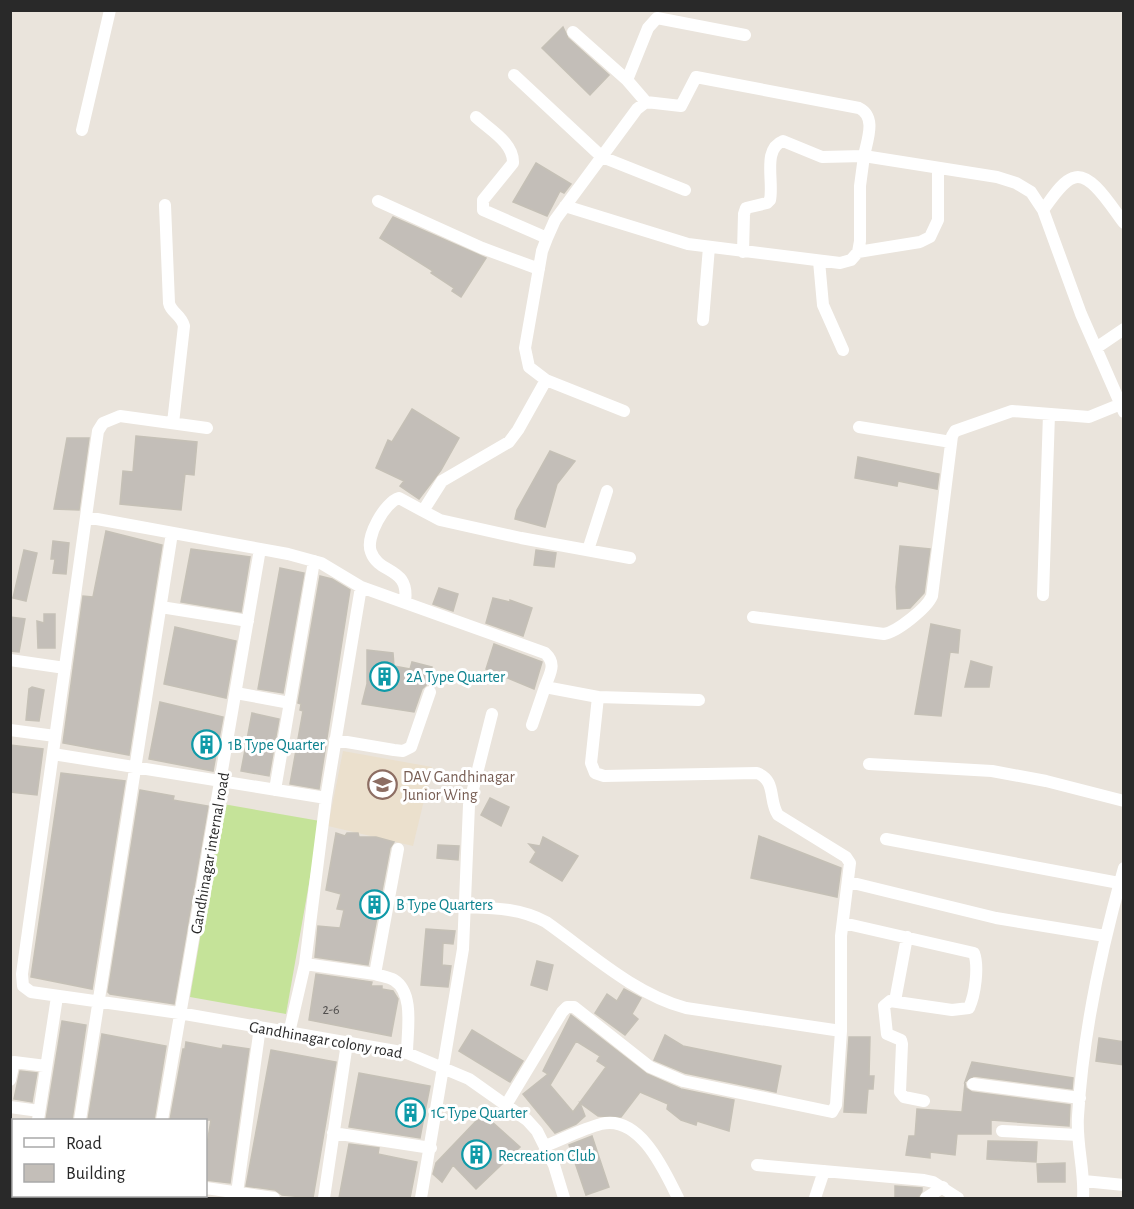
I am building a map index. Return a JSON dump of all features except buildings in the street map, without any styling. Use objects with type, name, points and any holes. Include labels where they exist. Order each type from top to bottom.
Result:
[{"type":"street","points":[[82,130],[110,10]]},
{"type":"street","points":[[627,80],[648,28],[657,18],[745,35]]},
{"type":"street","points":[[565,206],[688,244],[819,261],[840,263],[851,261],[858,252],[860,241],[860,186],[870,118],[860,108],[702,76],[692,80],[681,106],[646,102],[627,80],[573,32]]},
{"type":"street","points":[[514,75],[602,157],[685,190]]},
{"type":"street","points":[[624,411],[546,380],[529,367],[525,359],[539,269],[547,238],[565,206],[637,109],[646,102]]},
{"type":"street","points":[[476,117],[510,147],[513,156],[513,163],[483,200],[483,210],[547,238]]},
{"type":"street","points":[[743,252],[746,208],[767,203],[770,200],[771,154],[774,146],[783,141],[822,157],[864,156],[997,177],[1016,183],[1031,192],[1043,210],[1081,314],[1122,408],[1089,417],[1023,411],[1003,413],[955,430],[951,442],[933,590],[926,607],[893,631],[884,634],[753,617]]},
{"type":"street","points":[[858,252],[920,242],[930,237],[938,220],[938,168]]},
{"type":"street","points":[[1043,210],[1066,182],[1074,177],[1084,177],[1092,182],[1124,224]]},
{"type":"street","points":[[378,201],[482,249],[539,269]]},
{"type":"street","points":[[165,205],[169,303],[170,307],[182,317],[184,326],[173,423]]},
{"type":"street","points":[[703,320],[709,247]]},
{"type":"street","points":[[819,261],[823,305],[843,350]]},
{"type":"street","points":[[1096,348],[1124,329]]},
{"type":"street","points":[[423,511],[442,481],[509,442],[546,380]]},
{"type":"street","points":[[1043,595],[1049,414]]},
{"type":"street","points":[[207,428],[120,416],[103,423],[98,431],[53,754],[326,798]]},
{"type":"street","points":[[859,427],[951,442]]},
{"type":"street","points":[[588,550],[607,491]]},
{"type":"street","points":[[405,602],[406,592],[401,577],[374,558],[370,551],[370,541],[384,507],[392,500],[399,498],[440,520],[630,558]]},
{"type":"street","points":[[87,517],[314,561],[361,586],[545,653],[552,659],[553,667],[532,725]]},
{"type":"street","points":[[80,1119],[172,533]]},
{"type":"street","name":"Gandhinagar internal road","points":[[162,1119],[179,1013],[222,782],[260,549]]},
{"type":"street","points":[[275,790],[314,561]]},
{"type":"street","points":[[290,1032],[305,964],[326,798],[361,586]]},
{"type":"street","points":[[161,607],[248,621]]},
{"type":"street","points":[[10,660],[65,669]]},
{"type":"street","points":[[545,687],[598,697],[699,700]]},
{"type":"street","points":[[335,740],[394,750],[411,747],[430,692]]},
{"type":"street","points":[[236,693],[290,703]]},
{"type":"street","points":[[506,1105],[548,1033],[567,1007],[580,1010],[636,1056],[666,1075],[683,1081],[829,1112],[836,1105],[841,1031],[843,923],[850,863],[846,857],[778,815],[773,807],[771,784],[766,777],[757,773],[604,776],[595,772],[591,763],[598,697]]},
{"type":"street","points":[[421,1198],[460,973],[469,805],[492,714]]},
{"type":"street","points":[[10,730],[55,736]]},
{"type":"street","name":"Gandhinagar colony road","points":[[53,754],[22,974],[23,986],[31,992],[57,997],[179,1013],[407,1053],[468,1079],[527,1120],[545,1146],[554,1165],[564,1198]]},
{"type":"street","points":[[869,764],[992,771],[1037,779],[1124,801]]},
{"type":"street","points":[[885,839],[1119,883]]},
{"type":"street","points":[[375,974],[398,849]]},
{"type":"street","points":[[1079,1198],[1084,1181],[1078,1135],[1080,1098],[1096,980],[1105,936],[1124,868]]},
{"type":"street","points":[[849,882],[996,918],[1105,936]]},
{"type":"street","points":[[465,907],[512,909],[530,913],[648,995],[668,1003],[686,1008],[841,1031]]},
{"type":"street","points":[[843,923],[974,953],[976,960],[972,1001],[969,1008],[961,1011],[895,1001],[890,1001],[884,1006],[884,1029],[890,1037],[901,1040],[902,1044],[900,1092],[904,1096],[924,1101]]},
{"type":"street","points":[[895,1001],[907,937]]},
{"type":"street","points":[[305,964],[375,974],[394,980],[403,988],[407,1000],[407,1053]]},
{"type":"street","points":[[10,1107],[38,1116],[57,997]]},
{"type":"street","points":[[237,1193],[260,1027]]},
{"type":"street","points":[[324,1198],[347,1043]]},
{"type":"street","points":[[10,1080],[14,1062],[46,1066]]},
{"type":"street","points":[[973,1084],[1080,1098]]},
{"type":"street","points":[[545,1146],[602,1124],[624,1127],[644,1141],[654,1152],[678,1198]]},
{"type":"street","points":[[1002,1131],[1078,1135]]},
{"type":"street","points":[[333,1133],[431,1148]]},
{"type":"street","points":[[757,1165],[924,1180],[943,1187],[958,1198]]},
{"type":"street","points":[[815,1198],[824,1171]]},
{"type":"street","points":[[1084,1181],[1124,1185]]},
{"type":"street","points":[[926,1198],[943,1187]]},
{"type":"street","points":[[207,1188],[274,1198]]},
{"type":"shaded area","name":"DAV Gandhinagar Junior Wing","points":[[343,751],[432,767],[413,846],[328,826]]},
{"type":"green space","points":[[223,804],[320,821],[286,1014],[190,997]]},
{"type":"place","name":"2A Type Quarter","points":[[385,676]]},
{"type":"place","name":"1B Type Quarter","points":[[207,744]]},
{"type":"place","name":"DAV Gandhinagar Junior Wing","points":[[382,785]]},
{"type":"place","name":"B Type Quarters","points":[[375,904]]},
{"type":"place","name":"1C Type Quarter","points":[[410,1112]]},
{"type":"place","name":"Recreation Club","points":[[477,1155]]}]
